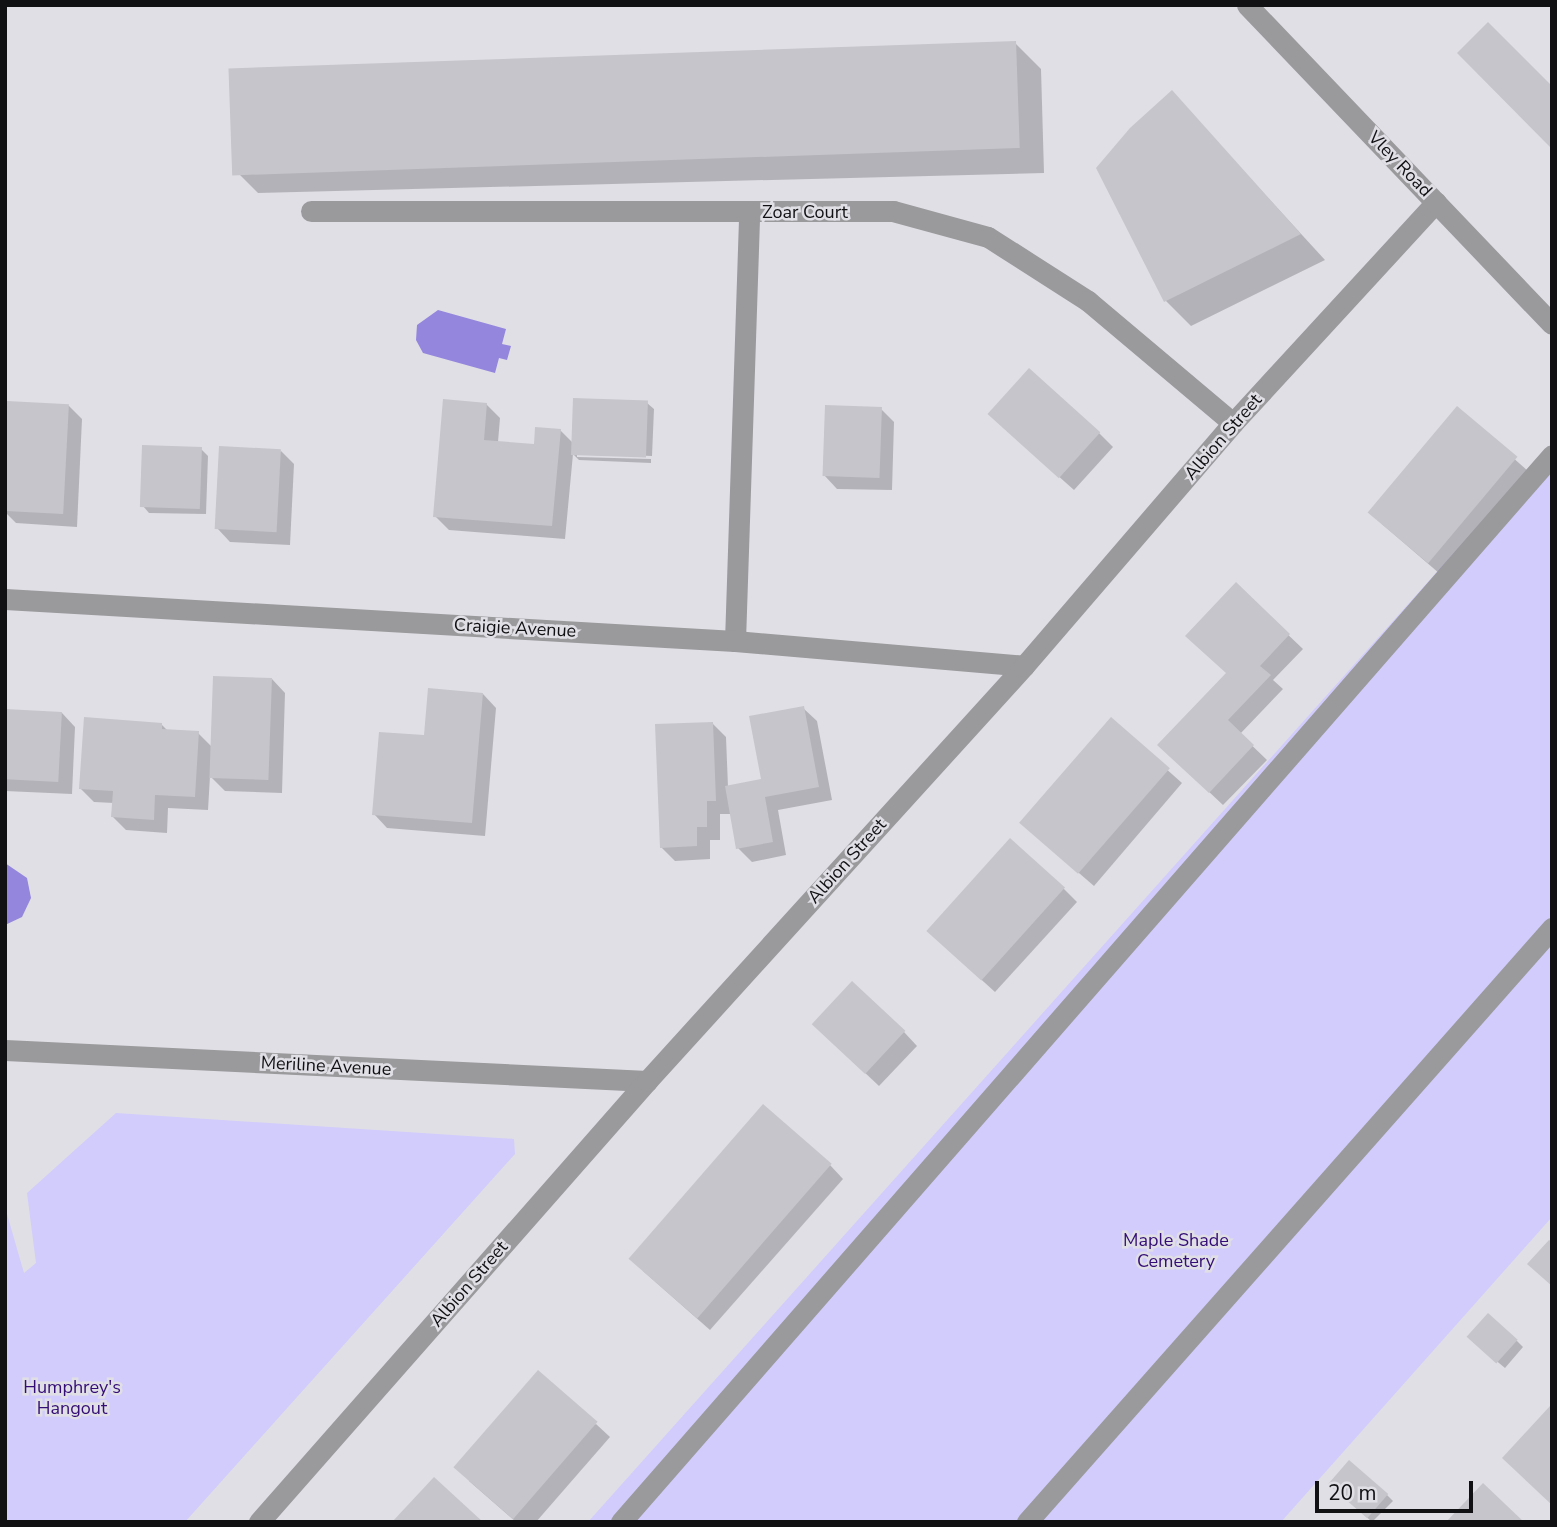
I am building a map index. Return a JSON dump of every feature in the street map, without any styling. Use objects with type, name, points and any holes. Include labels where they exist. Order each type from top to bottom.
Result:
[{"type":"street","name":"Vley Road","points":[[1247,5],[1552,324]]},
{"type":"street","name":"Albion Street","points":[[259,1522],[647,1081],[1024,666],[1233,423],[1436,202]]},
{"type":"street","name":"Zoar Court","points":[[311,211],[893,212],[988,237],[1088,301],[1233,423]]},
{"type":"street","points":[[735,641],[749,212]]},
{"type":"street","points":[[621,1522],[1552,455]]},
{"type":"street","name":"Craigie Avenue","points":[[5,599],[735,641],[1024,666]]},
{"type":"street","points":[[1027,1522],[1552,928]]},
{"type":"street","name":"Meriline Avenue","points":[[5,1050],[647,1081]]},
{"type":"green space","name":"Maple Shade Cemetery","points":[[1552,443],[1552,1217],[1281,1522],[588,1522]]},
{"type":"green space","name":"Humphrey's Hangout","points":[[116,1113],[514,1139],[515,1154],[185,1522],[5,1522],[5,1207],[24,1273],[36,1263],[27,1193]]},
{"type":"shaded area","points":[[438,310],[506,329],[502,344],[511,346],[507,360],[499,358],[495,373],[423,353],[416,340],[417,325]]},
{"type":"shaded area","points":[[5,863],[27,878],[31,898],[22,917],[5,925]]},
{"type":"building","points":[[1488,22],[1552,86],[1552,149],[1457,53]]},
{"type":"building","points":[[1016,41],[1020,148],[232,175],[228,69]]},
{"type":"building","points":[[1172,90],[1301,234],[1164,302],[1096,168],[1130,128]]},
{"type":"building","points":[[1029,368],[1100,432],[1059,478],[988,414]]},
{"type":"building","points":[[573,398],[648,401],[646,458],[571,455]]},
{"type":"building","points":[[443,399],[487,403],[484,440],[534,444],[535,427],[561,429],[552,526],[433,517]]},
{"type":"building","points":[[7,401],[69,404],[63,514],[5,511]]},
{"type":"building","points":[[825,405],[882,407],[879,478],[823,476]]},
{"type":"building","points":[[1457,406],[1518,457],[1428,563],[1368,512]]},
{"type":"building","points":[[142,445],[202,447],[200,509],[140,507]]},
{"type":"building","points":[[219,446],[281,449],[277,532],[215,529]]},
{"type":"building","points":[[1236,582],[1290,634],[1260,666],[1271,675],[1228,720],[1254,745],[1209,793],[1157,745],[1226,673],[1185,636]]},
{"type":"building","points":[[213,676],[272,678],[268,780],[209,778]]},
{"type":"building","points":[[428,688],[483,693],[472,823],[372,815],[379,732],[424,735]]},
{"type":"building","points":[[804,706],[819,787],[765,797],[773,842],[736,849],[725,786],[761,779],[749,716]]},
{"type":"building","points":[[5,709],[62,712],[58,782],[5,779]]},
{"type":"building","points":[[84,717],[162,723],[162,729],[199,731],[195,797],[155,795],[154,820],[111,817],[113,791],[79,789]]},
{"type":"building","points":[[1111,717],[1170,768],[1078,874],[1019,823]]},
{"type":"building","points":[[713,722],[716,801],[707,801],[707,827],[697,827],[697,846],[660,848],[655,724]]},
{"type":"building","points":[[1010,838],[1065,888],[981,980],[926,931]]},
{"type":"building","points":[[852,981],[905,1031],[865,1074],[812,1024]]},
{"type":"building","points":[[763,1104],[832,1164],[697,1318],[629,1259]]},
{"type":"building","points":[[1549,1240],[1552,1242],[1552,1286],[1527,1264]]},
{"type":"building","points":[[1488,1313],[1518,1340],[1496,1364],[1467,1337]]},
{"type":"building","points":[[538,1370],[598,1422],[513,1519],[453,1467]]},
{"type":"building","points":[[1550,1406],[1552,1408],[1552,1505],[1502,1458]]},
{"type":"building","points":[[1349,1460],[1388,1494],[1367,1518],[1328,1484]]},
{"type":"building","points":[[434,1477],[483,1522],[392,1522]]},
{"type":"building","points":[[1483,1483],[1524,1522],[1446,1522]]}]
